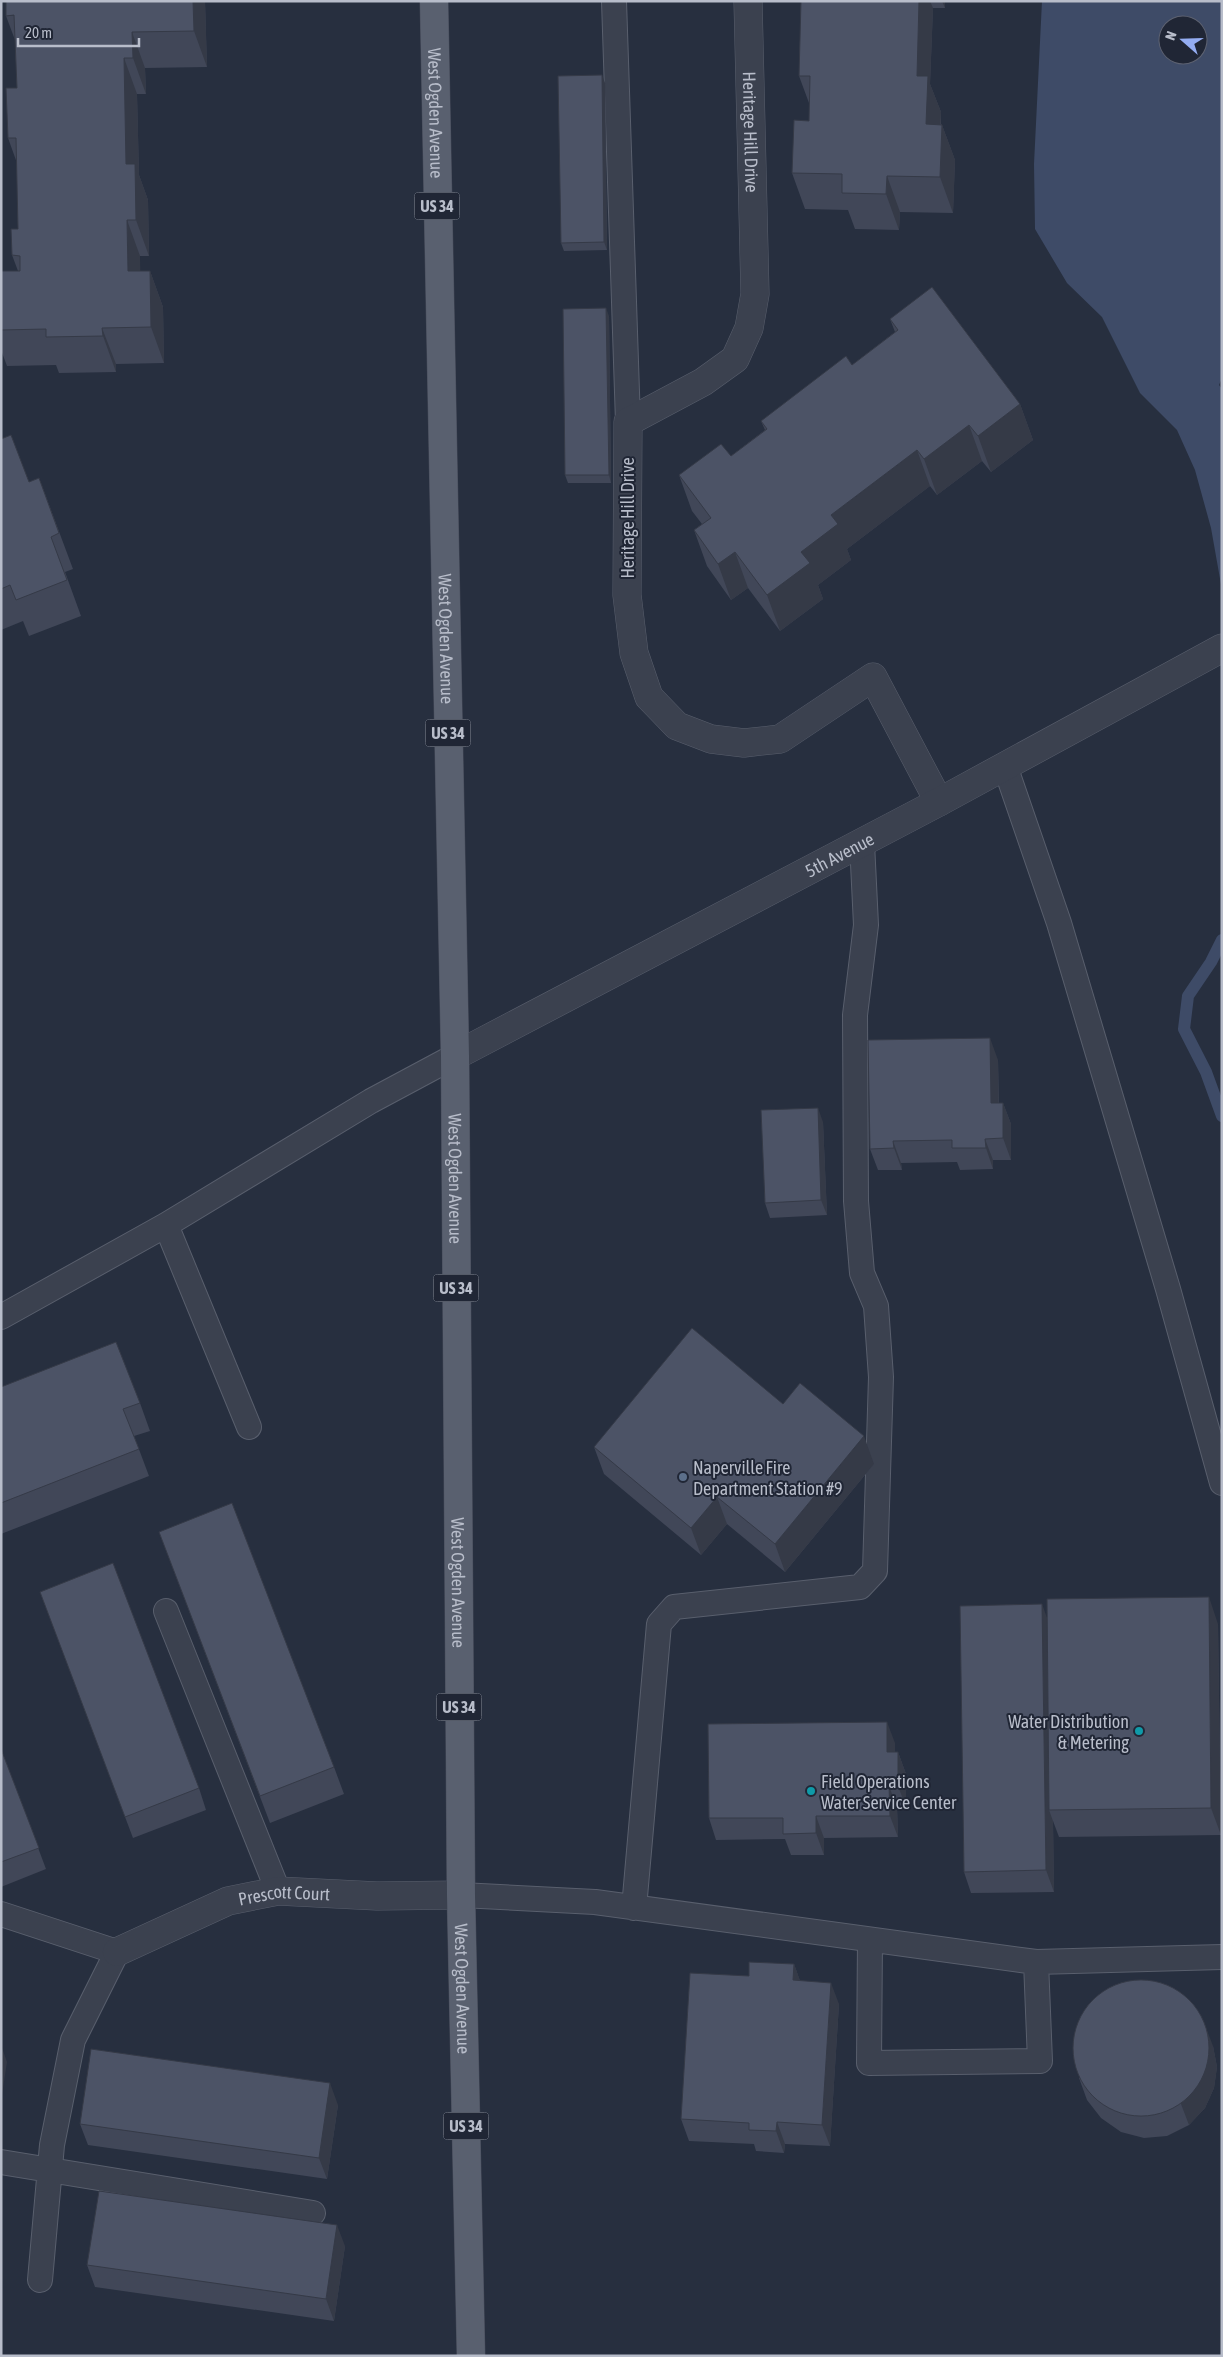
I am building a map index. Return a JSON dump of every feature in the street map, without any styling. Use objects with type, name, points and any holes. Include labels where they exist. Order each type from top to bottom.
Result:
[{"type":"main road","name":"West Ogden Avenue","points":[[434,1],[455,1056],[461,1895],[471,2356]]},
{"type":"street","name":"Heritage Hill Drive","points":[[748,1],[755,294],[750,328],[735,359],[702,382],[628,422],[627,595],[634,653],[649,697],[678,726],[712,739],[744,743],[780,739],[873,677],[940,802]]},
{"type":"street","name":"5th Avenue","points":[[455,1056],[940,802],[1222,648]]},
{"type":"street","name":"Prescott Court","points":[[117,1952],[228,1901],[278,1891],[377,1896],[461,1895]]},
{"type":"lane","points":[[614,1],[628,422]]},
{"type":"lane","points":[[1006,766],[1059,924],[1168,1289],[1222,1483]]},
{"type":"lane","points":[[634,1908],[659,1624],[674,1607],[860,1587],[875,1571],[880,1377],[876,1306],[862,1273],[856,1201],[855,1015],[866,926],[862,843]]},
{"type":"lane","points":[[1,1317],[166,1225],[371,1101],[455,1056]]},
{"type":"lane","points":[[166,1225],[249,1427]]},
{"type":"lane","points":[[166,1611],[278,1891]]},
{"type":"lane","points":[[461,1895],[595,1902],[1036,1962],[1222,1957]]},
{"type":"lane","points":[[1,1914],[117,1952],[72,2040],[49,2170],[40,2280]]},
{"type":"lane","points":[[870,1940],[869,2064],[1040,2062],[1036,1962]]},
{"type":"lane","points":[[1,2162],[313,2213]]},
{"type":"water","points":[[1042,1],[1222,1],[1222,378],[1219,385],[1222,389],[1222,590],[1211,528],[1195,470],[1177,430],[1140,393],[1102,317],[1067,283],[1035,229],[1034,164]]},
{"type":"building","points":[[6,1],[193,1],[194,31],[132,32],[133,58],[124,58],[126,164],[135,164],[136,220],[127,220],[128,271],[150,271],[151,327],[102,328],[103,336],[46,337],[46,329],[1,330],[1,271],[20,271],[20,256],[12,255],[11,229],[18,229],[16,138],[8,138],[6,88],[17,88],[14,15],[6,16]]},
{"type":"building","points":[[801,1],[919,1],[917,76],[928,76],[926,124],[942,125],[940,177],[887,176],[886,194],[842,193],[842,174],[792,173],[794,120],[809,121],[810,76],[799,76]]},
{"type":"building","points":[[602,75],[604,242],[561,243],[558,76]]},
{"type":"building","points":[[932,287],[1020,404],[978,436],[969,425],[924,459],[917,450],[831,515],[838,524],[801,552],[810,563],[767,595],[735,552],[718,564],[694,530],[711,518],[679,475],[721,444],[731,456],[767,429],[761,421],[846,356],[852,365],[898,330],[890,319]]},
{"type":"building","points":[[606,308],[609,475],[565,475],[563,309]]},
{"type":"building","points":[[11,435],[29,482],[39,478],[59,533],[51,537],[67,580],[16,600],[10,585],[1,589],[1,439]]},
{"type":"building","points":[[990,1038],[991,1103],[1003,1103],[1003,1138],[985,1139],[986,1148],[952,1148],[952,1140],[893,1141],[894,1148],[870,1149],[868,1040]]},
{"type":"building","points":[[818,1108],[821,1200],[765,1203],[761,1110]]},
{"type":"building","points":[[692,1328],[783,1404],[800,1383],[864,1436],[775,1544],[717,1497],[691,1528],[594,1447]]},
{"type":"building","points":[[116,1342],[140,1403],[123,1409],[139,1449],[1,1503],[1,1387]]},
{"type":"building","points":[[232,1503],[334,1767],[260,1796],[159,1532]]},
{"type":"building","points":[[113,1563],[199,1788],[125,1817],[40,1592]]},
{"type":"building","name":"Water Distribution & Metering","points":[[1209,1597],[1211,1808],[1049,1810],[1047,1599]]},
{"type":"building","points":[[1042,1604],[1046,1870],[964,1872],[960,1606]]},
{"type":"building","name":"Field Operations Water Service Center","points":[[887,1722],[887,1752],[898,1752],[898,1786],[889,1786],[890,1816],[816,1816],[816,1833],[783,1834],[783,1818],[709,1818],[708,1724]]},
{"type":"building","points":[[1,1749],[39,1848],[1,1862]]},
{"type":"building","points":[[749,1962],[794,1964],[793,1980],[831,1983],[822,2125],[777,2122],[776,2131],[749,2130],[749,2123],[681,2119],[690,1973],[749,1976]]},
{"type":"building","points":[[1141,1980],[1167,1985],[1189,2000],[1204,2022],[1209,2048],[1204,2074],[1189,2096],[1167,2111],[1141,2116],[1115,2111],[1093,2096],[1078,2074],[1073,2048],[1078,2022],[1093,2000],[1115,1985]]},
{"type":"building","points":[[91,2049],[330,2083],[319,2158],[80,2124]]},
{"type":"building","points":[[99,2191],[337,2225],[326,2299],[87,2265]]},
{"type":"waterway","points":[[1222,940],[1211,962],[1188,996],[1184,1029],[1206,1072],[1222,1116]]},
{"type":"place","name":"Naperville Fire Department Station #9","points":[[683,1477]]},
{"type":"place","name":"Water Distribution & Metering","points":[[1139,1731]]},
{"type":"place","name":"Field Operations Water Service Center","points":[[811,1791]]}]
